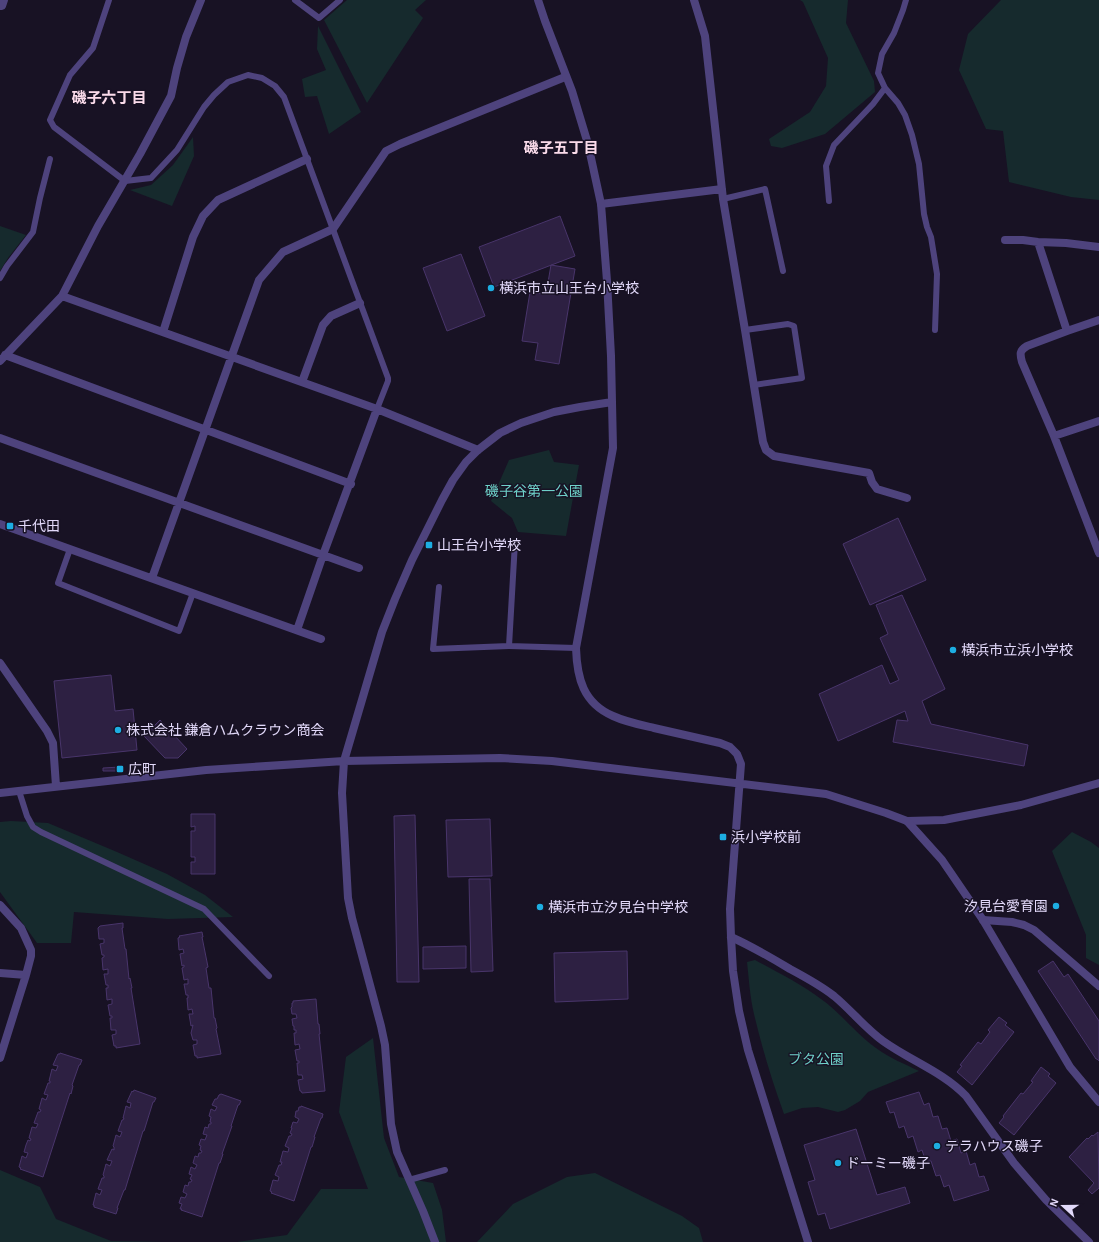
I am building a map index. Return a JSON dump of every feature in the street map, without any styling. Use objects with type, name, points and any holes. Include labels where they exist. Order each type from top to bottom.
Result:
[{"type":"street","points":[[0,6],[2,6],[4,0]]},
{"type":"street","points":[[201,0],[186,37],[170,96],[125,181],[98,226],[62,296],[2,358],[205,430],[351,484]]},
{"type":"street","points":[[538,0],[565,77],[572,91],[588,144],[601,204],[608,281],[613,448],[576,648],[577,668],[581,684],[588,697],[600,708],[613,716],[633,723],[720,743],[730,747],[737,754],[741,764],[730,909],[734,972],[739,1011],[748,1050],[808,1242]]},
{"type":"street","points":[[694,0],[705,36],[723,199],[763,442],[766,450],[774,456],[869,473],[877,490],[907,498]]},
{"type":"street","points":[[152,578],[259,280],[283,252],[333,229],[386,151],[565,77]]},
{"type":"street","points":[[163,332],[193,237],[203,216],[218,200],[306,159]]},
{"type":"street","points":[[601,204],[722,189]]},
{"type":"street","points":[[1005,240],[1066,243],[1099,247]]},
{"type":"street","points":[[1038,242],[1067,331]]},
{"type":"street","points":[[62,296],[378,409],[478,450]]},
{"type":"street","points":[[302,382],[323,325],[331,316],[360,303]]},
{"type":"street","points":[[1099,320],[1027,346],[1022,349],[1020,353],[1022,362],[1054,436],[1099,553]]},
{"type":"street","points":[[435,1242],[397,1152],[391,1124],[385,1045],[348,898],[342,793],[344,761],[382,632],[395,599],[412,560],[453,480],[466,462],[500,432],[521,423],[554,412],[612,402]]},
{"type":"street","points":[[297,630],[323,555],[378,409]]},
{"type":"street","points":[[1054,436],[1099,421]]},
{"type":"street","points":[[0,438],[360,568]]},
{"type":"street","points":[[0,524],[322,639]]},
{"type":"street","points":[[0,663],[47,731],[53,743],[56,786]]},
{"type":"street","points":[[0,793],[206,770],[344,761],[500,758],[552,760],[826,794],[907,821],[944,820],[1021,805],[1099,783]]},
{"type":"street","points":[[907,821],[942,860],[983,920],[1070,1067],[1099,1102]]},
{"type":"street","points":[[0,905],[21,928],[31,950],[26,975],[0,1058]]},
{"type":"street","points":[[983,920],[1012,922],[1024,925],[1034,930],[1099,986]]},
{"type":"street","points":[[731,937],[822,988],[835,997],[873,1034],[889,1046],[947,1079],[958,1087],[1014,1163],[1046,1200],[1089,1242]]},
{"type":"street","points":[[0,973],[26,975]]},
{"type":"lane","points":[[109,0],[94,48],[70,75],[50,120],[54,127],[125,181],[151,178],[177,150],[204,107],[228,82],[248,75],[262,78],[274,86],[284,98],[388,378],[378,409]]},
{"type":"lane","points":[[296,0],[319,18],[340,0]]},
{"type":"lane","points":[[906,0],[894,33],[882,54],[878,72],[885,88],[898,103],[905,115],[912,135],[919,164],[924,214],[931,237],[937,274],[935,330]]},
{"type":"lane","points":[[829,201],[826,166],[834,145],[873,104],[885,88]]},
{"type":"lane","points":[[0,278],[6,266],[32,232],[50,159]]},
{"type":"lane","points":[[723,199],[765,189],[783,271]]},
{"type":"lane","points":[[745,330],[788,324],[794,326],[802,378],[754,385]]},
{"type":"lane","points":[[509,646],[515,542]]},
{"type":"lane","points":[[70,549],[58,583],[179,631],[193,593]]},
{"type":"lane","points":[[439,587],[433,649],[509,646],[576,648]]},
{"type":"lane","points":[[19,791],[27,816],[33,827],[40,832],[204,909],[269,976]]},
{"type":"lane","points":[[409,1180],[445,1170]]},
{"type":"green space","points":[[347,0],[426,0],[415,10],[423,18],[367,103],[324,20]]},
{"type":"green space","points":[[800,0],[848,0],[846,23],[874,81],[875,92],[825,134],[782,148],[771,146],[769,139],[810,112],[826,86],[828,58],[803,2]]},
{"type":"green space","points":[[1001,0],[1099,0],[1099,200],[1071,197],[1009,182],[1003,131],[986,129],[959,70],[968,34]]},
{"type":"green space","points":[[318,26],[361,112],[329,134],[317,96],[305,97],[302,79],[326,70],[317,49]]},
{"type":"green space","points":[[193,137],[194,156],[172,206],[130,190],[151,185],[173,165]]},
{"type":"green space","points":[[0,226],[26,235],[0,271]]},
{"type":"green space","name":"磯子谷第一公園","points":[[549,450],[554,462],[579,465],[566,536],[518,532],[512,518],[491,501],[509,460]]},
{"type":"green space","points":[[11,821],[48,823],[117,852],[167,874],[205,895],[233,917],[168,919],[74,912],[71,943],[37,943],[0,892],[0,822]]},
{"type":"green space","points":[[1072,832],[1099,848],[1099,965],[1086,958],[1086,935],[1052,851]]},
{"type":"green space","name":"ブタ公園","points":[[755,960],[797,983],[821,999],[881,1052],[919,1071],[868,1092],[860,1101],[845,1110],[838,1112],[818,1107],[802,1108],[784,1114],[760,1039],[753,1008],[747,962]]},
{"type":"green space","points":[[373,1038],[384,1138],[399,1177],[433,1183],[442,1210],[446,1242],[237,1242],[287,1235],[321,1189],[368,1189],[339,1112],[346,1057]]},
{"type":"green space","points":[[0,1170],[40,1187],[56,1219],[111,1241],[165,1242],[0,1242]]},
{"type":"green space","points":[[595,1173],[682,1216],[699,1228],[703,1242],[477,1242],[513,1204],[567,1177]]},
{"type":"building","points":[[560,216],[575,256],[494,287],[479,247]]},
{"type":"building","points":[[461,254],[485,316],[447,331],[423,268]]},
{"type":"building","points":[[551,265],[575,269],[559,364],[535,360],[538,343],[522,341],[530,292],[546,294]]},
{"type":"building","points":[[898,518],[926,580],[870,605],[843,544]]},
{"type":"building","points":[[902,595],[945,689],[922,701],[931,724],[1028,745],[1024,766],[893,742],[897,720],[908,721],[905,711],[838,741],[819,694],[882,665],[890,684],[899,680],[880,638],[888,634],[876,605]]},
{"type":"building","points":[[111,675],[115,711],[133,709],[137,750],[62,758],[54,681]]},
{"type":"building","points":[[160,720],[187,749],[178,758],[165,758],[144,736]]},
{"type":"building","points":[[120,767],[121,771],[103,771],[103,768]]},
{"type":"building","points":[[191,814],[215,814],[215,874],[191,874],[191,862],[195,862],[195,857],[191,857],[191,831],[195,831],[195,826],[191,827]]},
{"type":"building","points":[[415,815],[419,982],[397,982],[394,816]]},
{"type":"building","points":[[490,819],[492,876],[448,877],[446,820]]},
{"type":"building","points":[[469,879],[490,879],[493,971],[471,972]]},
{"type":"building","points":[[123,923],[122,928],[129,979],[130,978],[132,988],[140,1044],[116,1048],[116,1046],[114,1046],[112,1035],[116,1034],[116,1030],[111,1030],[110,1018],[112,1018],[112,1016],[110,1016],[108,1005],[112,1004],[112,999],[107,1000],[106,988],[108,988],[108,985],[106,985],[104,974],[108,974],[108,969],[103,970],[102,958],[104,955],[102,955],[100,944],[104,943],[104,939],[99,939],[98,928],[100,926]]},
{"type":"building","points":[[202,932],[208,967],[206,968],[209,988],[211,988],[214,1018],[221,1054],[197,1058],[197,1056],[195,1056],[193,1045],[197,1044],[197,1040],[193,1040],[191,1033],[193,1025],[191,1026],[189,1014],[193,1014],[192,1009],[188,1010],[188,995],[186,995],[184,984],[188,984],[188,979],[184,980],[182,968],[184,965],[182,966],[180,954],[184,953],[183,949],[179,950],[178,938],[180,937],[179,936]]},
{"type":"building","points":[[466,946],[466,968],[423,969],[423,947]]},
{"type":"building","points":[[627,951],[628,999],[555,1002],[554,953]]},
{"type":"building","points":[[1053,961],[1064,977],[1068,974],[1099,1021],[1099,1061],[1096,1059],[1038,971]]},
{"type":"building","points":[[316,999],[325,1091],[302,1093],[300,1091],[298,1080],[303,1079],[302,1075],[298,1075],[297,1063],[299,1063],[299,1061],[297,1061],[295,1050],[300,1049],[299,1044],[295,1045],[294,1033],[296,1033],[296,1030],[294,1030],[292,1019],[297,1018],[296,1014],[292,1014],[291,1008],[293,1001]]},
{"type":"building","points":[[999,1017],[1007,1023],[1005,1025],[1014,1032],[972,1085],[957,1072],[962,1066],[960,1065],[978,1042],[981,1044],[990,1032],[988,1030]]},
{"type":"building","points":[[60,1053],[82,1060],[72,1085],[71,1094],[70,1093],[43,1177],[20,1169],[21,1168],[19,1167],[22,1156],[26,1158],[28,1153],[24,1152],[26,1145],[28,1140],[30,1141],[31,1139],[29,1138],[32,1127],[36,1128],[38,1124],[34,1123],[38,1112],[41,1110],[39,1109],[42,1098],[46,1100],[48,1095],[44,1094],[48,1083],[50,1083],[49,1081],[52,1069],[56,1071],[58,1066],[53,1065],[58,1054]]},
{"type":"building","points":[[1041,1067],[1050,1074],[1048,1076],[1056,1083],[1014,1135],[999,1123],[1021,1093],[1023,1094],[1033,1082],[1031,1081]]},
{"type":"building","points":[[134,1090],[156,1098],[153,1102],[143,1131],[116,1214],[94,1207],[93,1205],[96,1193],[100,1195],[102,1190],[98,1189],[102,1178],[104,1178],[103,1175],[106,1164],[110,1166],[112,1161],[107,1160],[112,1149],[114,1150],[113,1146],[116,1135],[120,1137],[122,1132],[118,1131],[124,1118],[126,1106],[130,1108],[131,1103],[127,1102],[132,1091],[133,1092]]},
{"type":"building","name":"テラハウス磯子","points":[[919,1092],[924,1105],[929,1103],[933,1117],[938,1116],[942,1129],[947,1128],[951,1141],[957,1139],[961,1153],[966,1151],[970,1165],[975,1163],[979,1177],[984,1176],[989,1190],[954,1201],[949,1185],[944,1187],[940,1175],[936,1176],[931,1161],[926,1162],[922,1150],[918,1152],[913,1136],[908,1138],[904,1126],[899,1128],[894,1112],[890,1113],[886,1102]]},
{"type":"building","points":[[221,1094],[241,1101],[238,1105],[202,1217],[181,1210],[182,1204],[179,1203],[181,1197],[185,1198],[187,1194],[183,1192],[185,1185],[188,1186],[189,1182],[192,1180],[190,1179],[192,1175],[189,1174],[191,1167],[195,1169],[197,1165],[193,1163],[195,1156],[198,1157],[199,1153],[202,1151],[200,1150],[201,1146],[199,1145],[201,1139],[205,1140],[207,1135],[203,1134],[205,1127],[208,1128],[209,1124],[211,1124],[211,1117],[209,1116],[211,1109],[215,1111],[217,1107],[212,1105],[215,1099],[217,1099]]},
{"type":"building","points":[[301,1106],[323,1114],[314,1137],[294,1201],[271,1193],[272,1192],[270,1191],[273,1180],[278,1181],[279,1177],[275,1175],[279,1165],[281,1165],[282,1162],[280,1162],[283,1151],[288,1152],[289,1148],[285,1146],[289,1136],[292,1134],[290,1133],[293,1122],[297,1123],[299,1119],[295,1117],[296,1111],[298,1111],[299,1107]]},
{"type":"building","name":"ドーミー磯子","points":[[856,1129],[877,1195],[905,1187],[910,1203],[830,1229],[825,1213],[818,1215],[808,1182],[815,1180],[804,1145]]},
{"type":"building","points":[[1098,1132],[1099,1188],[1092,1194],[1088,1190],[1094,1183],[1069,1157],[1087,1138],[1088,1139]]},
{"type":"place","name":"横浜市立山王台小学校","points":[[491,288]]},
{"type":"place","name":"千代田","points":[[10,526]]},
{"type":"place","name":"山王台小学校","points":[[429,545]]},
{"type":"place","name":"横浜市立浜小学校","points":[[953,650]]},
{"type":"place","name":"株式会社 鎌倉ハムクラウン商会","points":[[118,730]]},
{"type":"place","name":"広町","points":[[120,769]]},
{"type":"place","name":"浜小学校前","points":[[723,837]]},
{"type":"place","name":"汐見台愛育園","points":[[1056,906]]},
{"type":"place","name":"横浜市立汐見台中学校","points":[[540,907]]},
{"type":"place","name":"テラハウス磯子","points":[[937,1146]]},
{"type":"place","name":"ドーミー磯子","points":[[838,1163]]},
{"type":"district","name":"磯子六丁目","points":[[109,98]]},
{"type":"district","name":"磯子五丁目","points":[[561,148]]}]
